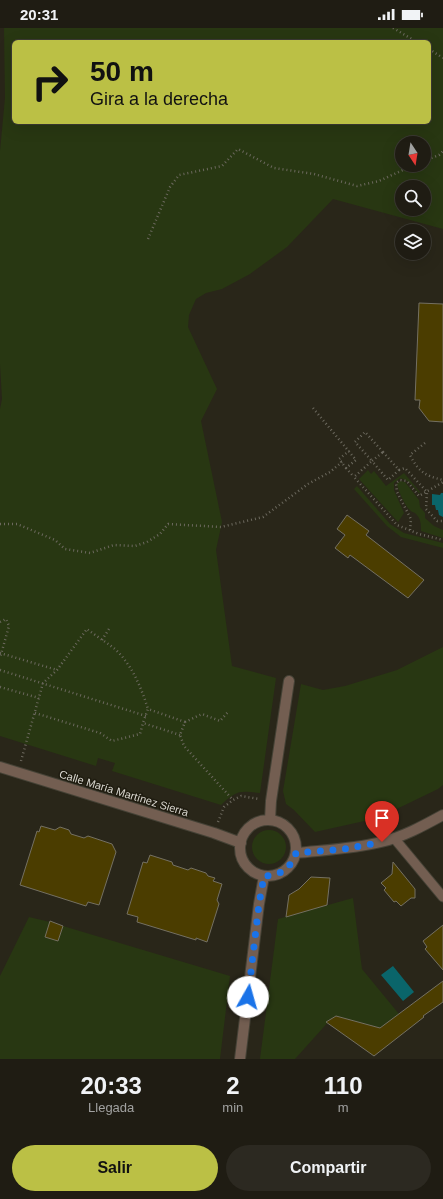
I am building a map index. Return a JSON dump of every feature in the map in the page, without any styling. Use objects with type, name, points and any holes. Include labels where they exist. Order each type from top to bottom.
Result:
[{"type":"street","points":[[270,820],[289,681]]},
{"type":"street","name":"Calle María Martínez Sierra","points":[[0,767],[214,833],[241,843]]},
{"type":"street","points":[[296,853],[344,849],[382,842],[414,831],[443,815]]},
{"type":"street","points":[[270,820],[280,822],[293,834],[296,843],[296,853],[293,861],[285,870],[273,876],[264,876],[248,868],[243,861],[240,852],[243,835],[251,826],[262,821],[270,820]]},
{"type":"street","points":[[240,1059],[259,904],[264,876]]},
{"type":"lane","points":[[394,838],[443,897]]},
{"type":"path","points":[[393,28],[414,40]]},
{"type":"path","points":[[431,50],[443,58]]},
{"type":"path","points":[[148,239],[170,187],[179,175],[222,166],[238,149],[274,168],[314,174],[357,186],[379,181],[399,172]]},
{"type":"path","points":[[431,158],[439,155],[443,151]]},
{"type":"path","points":[[313,408],[356,460],[346,468]]},
{"type":"path","points":[[399,470],[366,432],[355,442],[388,480],[399,470],[405,468],[427,492],[426,509],[437,521],[443,521]]},
{"type":"path","points":[[425,443],[410,455],[419,469],[426,474],[443,481]]},
{"type":"path","points":[[349,451],[339,459],[397,525],[443,540]]},
{"type":"path","points":[[354,477],[383,452]]},
{"type":"path","points":[[0,524],[17,524],[56,540],[65,549],[90,553],[114,545],[135,546],[147,542],[160,534],[168,524],[221,527],[263,517],[308,484],[330,472],[342,462]]},
{"type":"path","points":[[410,530],[411,519],[397,492],[396,484],[400,480],[407,481],[419,496],[443,481]]},
{"type":"path","points":[[0,622],[6,619],[9,626],[0,658]]},
{"type":"path","points":[[18,772],[43,683],[57,670],[87,629],[115,650],[132,670],[143,693],[148,709],[140,734],[112,741],[100,733],[35,713]]},
{"type":"path","points":[[102,640],[109,629]]},
{"type":"path","points":[[1,654],[57,670]]},
{"type":"path","points":[[0,670],[146,716]]},
{"type":"path","points":[[0,687],[39,698]]},
{"type":"path","points":[[148,709],[185,722]]},
{"type":"path","points":[[228,712],[220,720],[202,714],[185,722],[180,735],[184,746],[233,800]]},
{"type":"path","points":[[143,723],[180,735]]},
{"type":"path","points":[[214,833],[224,807],[233,800],[241,796],[272,801]]},
{"type":"green space","points":[[4,28],[443,28],[443,229],[431,226],[431,224],[425,224],[395,216],[431,216],[431,180],[395,180],[395,216],[333,199],[287,247],[250,274],[222,289],[206,293],[196,299],[189,315],[188,327],[217,389],[201,421],[222,522],[216,550],[232,666],[276,678],[260,793],[243,792],[235,794],[221,805],[112,771],[115,763],[98,758],[96,766],[0,736],[0,409],[2,399],[0,364],[0,151],[5,98]]},
{"type":"green space","points":[[368,470],[371,474],[374,471],[386,486],[404,473],[420,492],[419,493],[406,480],[400,478],[394,483],[394,490],[404,513],[398,522],[359,479]]},
{"type":"green space","points":[[400,481],[405,482],[419,500],[420,507],[425,513],[425,518],[434,526],[443,530],[443,538],[421,531],[420,519],[408,508],[400,494],[397,484]]},
{"type":"green space","points":[[357,486],[390,524],[404,533],[443,543],[443,548],[401,537],[387,526],[354,489]]},
{"type":"green space","points":[[443,647],[443,785],[438,789],[378,818],[315,832],[294,810],[286,804],[283,791],[301,684],[323,690],[345,686],[397,670]]},
{"type":"green space","points":[[266,830],[272,830],[276,831],[283,837],[286,847],[285,854],[279,861],[272,864],[266,864],[262,863],[255,857],[252,850],[252,844],[253,840],[259,833]]},
{"type":"green space","points":[[353,898],[362,969],[399,1014],[380,1028],[335,1016],[295,1059],[260,1059],[278,919]]},
{"type":"green space","points":[[29,917],[50,922],[45,937],[58,941],[63,926],[230,976],[220,1059],[0,1059],[0,976]]},
{"type":"water","points":[[443,493],[443,517],[439,515],[435,505],[432,505],[432,494],[440,495]]},
{"type":"water","points":[[393,966],[414,992],[403,1001],[381,975]]},
{"type":"building","points":[[419,303],[443,304],[443,422],[429,421],[419,408],[420,400],[415,400]]},
{"type":"building","points":[[347,515],[369,531],[366,535],[424,580],[408,598],[350,555],[348,558],[335,548],[345,535],[337,529]]},
{"type":"building","points":[[41,826],[55,830],[60,827],[69,830],[71,834],[84,838],[88,836],[112,844],[116,852],[99,905],[88,902],[86,906],[20,885],[37,831],[39,832]]},
{"type":"building","points":[[150,855],[172,862],[173,865],[188,870],[191,868],[206,873],[208,876],[215,878],[213,881],[222,884],[217,900],[219,904],[207,942],[137,922],[138,917],[127,914],[143,862],[147,863]]},
{"type":"building","points":[[393,862],[415,889],[415,898],[411,898],[401,906],[396,901],[394,902],[384,890],[386,888],[381,883],[392,874]]},
{"type":"building","points":[[311,877],[330,878],[327,905],[286,917],[289,895],[299,889]]},
{"type":"building","points":[[50,921],[63,926],[58,941],[45,937]]},
{"type":"building","points":[[443,925],[443,970],[425,949],[427,947],[423,941]]},
{"type":"building","points":[[443,981],[443,1002],[423,1016],[424,1017],[374,1056],[326,1022],[336,1016],[380,1028]]},
{"type":"route","points":[[248,997],[259,904],[264,876],[273,876],[288,868],[296,853],[328,849],[344,849],[382,842]]}]
